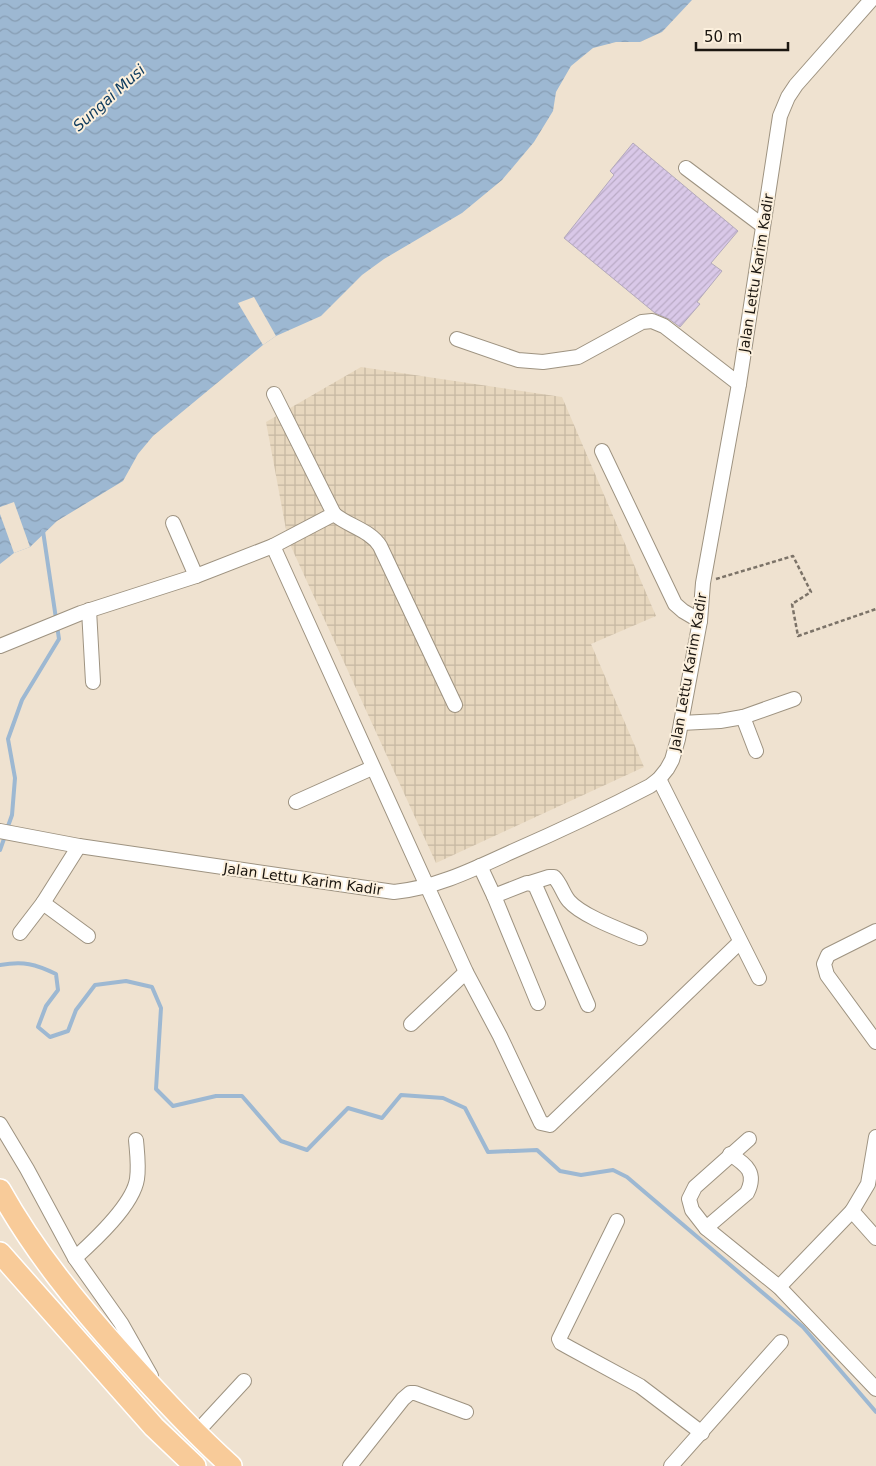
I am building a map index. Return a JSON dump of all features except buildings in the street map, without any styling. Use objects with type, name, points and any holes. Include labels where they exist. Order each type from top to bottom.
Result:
[{"type":"highway","points":[[0,1190],[24,1231],[56,1276],[95,1324],[168,1407],[231,1466]]},
{"type":"highway","points":[[0,1254],[154,1426],[195,1466]]},
{"type":"street","name":"Jalan Lettu Karim Kadir","points":[[0,831],[80,846],[394,892],[427,886],[480,866],[584,820],[650,786],[659,779],[672,760],[681,723],[700,621],[703,582],[739,384],[780,116],[796,85],[871,0]]},
{"type":"street","points":[[686,168],[763,226]]},
{"type":"street","points":[[457,339],[518,360],[543,362],[578,357],[637,324],[652,321],[664,326],[739,384]]},
{"type":"street","points":[[274,394],[334,514],[344,522],[374,538],[380,546],[455,705]]},
{"type":"street","points":[[602,451],[674,604],[700,621]]},
{"type":"street","points":[[0,646],[90,610],[196,576],[273,546],[334,514]]},
{"type":"street","points":[[173,523],[196,576]]},
{"type":"street","points":[[273,546],[466,972],[541,1123],[550,1125],[740,942]]},
{"type":"street","points":[[90,610],[93,682]]},
{"type":"street","points":[[681,723],[720,721],[743,717],[794,699]]},
{"type":"street","points":[[743,717],[756,751]]},
{"type":"street","points":[[296,802],[372,768]]},
{"type":"street","points":[[659,779],[759,978]]},
{"type":"street","points":[[20,933],[43,903],[80,846]]},
{"type":"street","points":[[480,866],[538,1003]]},
{"type":"street","points":[[494,896],[549,877],[556,878],[568,900],[573,905],[608,924],[640,938]]},
{"type":"street","points":[[530,883],[536,887],[588,1005]]},
{"type":"street","points":[[43,903],[88,936]]},
{"type":"street","points":[[874,935],[828,955],[824,964],[826,975],[876,1042]]},
{"type":"street","points":[[411,1024],[466,972]]},
{"type":"street","points":[[0,1124],[76,1258],[121,1323],[168,1407]]},
{"type":"street","points":[[779,1287],[852,1211],[872,1186],[876,1136]]},
{"type":"street","points":[[749,1139],[695,1187],[691,1194],[689,1205],[706,1228],[779,1287],[876,1389]]},
{"type":"street","points":[[76,1258],[118,1212],[134,1188],[138,1170],[136,1140]]},
{"type":"street","points":[[706,1228],[747,1193],[751,1186],[751,1173],[745,1165],[730,1154]]},
{"type":"street","points":[[852,1211],[876,1238]]},
{"type":"street","points":[[617,1221],[559,1339],[561,1343],[640,1386],[702,1433]]},
{"type":"street","points":[[671,1466],[781,1342]]},
{"type":"street","points":[[195,1434],[244,1381]]},
{"type":"street","points":[[350,1466],[403,1399],[410,1393],[415,1393],[466,1412]]},
{"type":"path","points":[[703,582],[793,556],[811,592],[792,604],[798,636],[876,609]]},
{"type":"shaded area","points":[[361,367],[562,397],[656,616],[591,644],[644,767],[436,863],[288,540],[266,422]]},
{"type":"water","name":"Sungai Musi","points":[[0,0],[692,0],[662,32],[640,42],[616,42],[593,48],[571,66],[556,92],[553,111],[534,142],[502,180],[462,213],[384,259],[362,275],[321,316],[276,336],[263,345],[153,436],[138,454],[123,481],[57,521],[30,547],[14,553],[0,564]]},
{"type":"pier","points":[[254,297],[276,336],[263,345],[238,303]]},
{"type":"pier","points":[[14,502],[30,547],[14,553],[0,514],[0,507]]},
{"type":"waterway","points":[[7,829],[12,815],[15,778],[8,739],[22,700],[59,639],[43,531]]},
{"type":"waterway","points":[[0,850],[5,836]]},
{"type":"waterway","points":[[0,965],[29,964],[56,974],[58,990],[46,1006],[38,1027],[50,1037],[68,1031],[76,1010],[95,985],[126,981],[152,987],[161,1008],[156,1089],[173,1106],[216,1096],[242,1096],[281,1141],[307,1150],[348,1108],[382,1118],[401,1095],[443,1098],[465,1108],[488,1152],[537,1150],[560,1171],[581,1175],[613,1170],[627,1177],[803,1327],[876,1412]]}]
